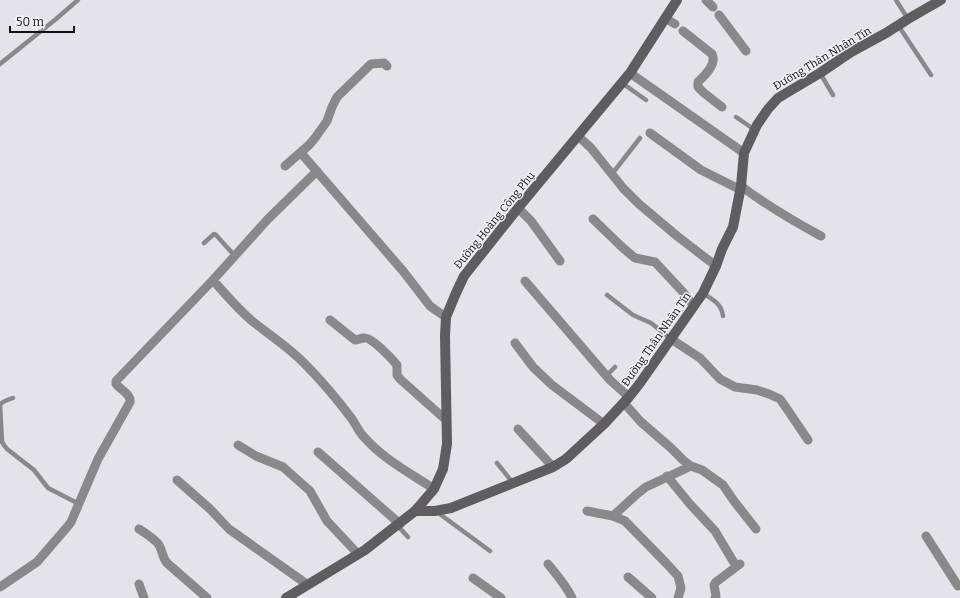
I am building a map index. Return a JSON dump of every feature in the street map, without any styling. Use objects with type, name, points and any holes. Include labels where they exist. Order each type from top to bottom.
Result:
[{"type":"street","name":"Đường Hoàng Công Phụ","points":[[414,511],[434,489],[443,469],[447,444],[446,317],[464,276],[518,208],[630,73],[677,0]]},
{"type":"street","points":[[706,0],[746,51]]},
{"type":"street","name":"Đường Thân Nhân Tín","points":[[414,511],[435,511],[451,508],[553,467],[566,459],[604,424],[640,383],[703,293],[733,227],[741,188],[744,153],[757,125],[768,109],[778,98],[820,73],[851,52],[941,0]]},
{"type":"street","points":[[665,18],[674,24]]},
{"type":"street","points":[[683,32],[712,54],[714,58],[713,63],[706,74],[698,82],[698,87],[722,108]]},
{"type":"street","points":[[285,166],[309,145],[328,121],[332,107],[337,98],[371,64],[384,63],[387,66]]},
{"type":"street","points":[[630,73],[744,153]]},
{"type":"street","points":[[650,133],[702,170],[741,188],[821,236]]},
{"type":"street","points":[[578,136],[591,148],[623,188],[639,204],[716,266]]},
{"type":"street","points":[[301,153],[403,271],[430,306],[446,317]]},
{"type":"street","points":[[0,587],[37,562],[71,522],[98,459],[130,402],[129,396],[116,384],[116,381],[213,280],[268,219],[317,171]]},
{"type":"street","points":[[518,208],[532,221],[560,261]]},
{"type":"street","points":[[593,219],[635,258],[655,262],[694,306]]},
{"type":"street","points":[[213,280],[232,302],[250,319],[302,361],[354,421],[363,436],[372,445],[384,456],[434,489]]},
{"type":"street","points":[[525,281],[626,400],[641,422],[683,460],[691,466],[702,470],[723,485],[756,529]]},
{"type":"street","points":[[330,320],[354,340],[367,338],[376,343],[397,365],[397,375],[400,379],[446,420]]},
{"type":"street","points":[[671,339],[700,358],[720,378],[735,387],[757,390],[780,400],[808,440]]},
{"type":"street","points":[[515,343],[533,367],[552,385],[604,424]]},
{"type":"street","points":[[518,429],[553,467]]},
{"type":"street","points":[[238,445],[256,456],[283,467],[310,491],[330,525],[358,554]]},
{"type":"street","points":[[318,452],[398,524]]},
{"type":"street","points":[[613,516],[646,487],[691,466]]},
{"type":"street","points":[[667,476],[688,503],[715,531],[738,565],[716,582],[714,585],[715,598]]},
{"type":"street","points":[[177,480],[210,509],[228,529],[308,585]]},
{"type":"street","points":[[286,598],[365,550],[414,511]]},
{"type":"street","points":[[587,511],[613,516],[625,521],[678,576],[681,588],[678,598]]},
{"type":"street","points":[[139,529],[158,543],[167,563],[206,598]]},
{"type":"street","points":[[926,536],[958,586]]},
{"type":"street","points":[[548,564],[563,581],[572,598]]},
{"type":"street","points":[[628,577],[652,598]]},
{"type":"street","points":[[473,578],[501,598]]},
{"type":"street","points":[[139,584],[144,598]]},
{"type":"lane","points":[[0,64],[78,0]]},
{"type":"lane","points":[[896,0],[908,19]]},
{"type":"lane","points":[[898,25],[931,75]]},
{"type":"lane","points":[[820,73],[833,95]]},
{"type":"lane","points":[[622,83],[646,100]]},
{"type":"lane","points":[[736,118],[755,130]]},
{"type":"lane","points":[[612,174],[640,138]]},
{"type":"lane","points":[[204,243],[214,234],[235,256]]},
{"type":"lane","points":[[703,293],[720,305],[723,316]]},
{"type":"lane","points":[[607,295],[633,315],[651,323],[671,339]]},
{"type":"lane","points":[[606,376],[615,367]]},
{"type":"lane","points":[[13,398],[5,400],[0,405],[2,442],[7,449],[34,470],[48,488],[79,504]]},
{"type":"lane","points":[[497,463],[513,483]]},
{"type":"lane","points":[[435,511],[490,551]]},
{"type":"lane","points":[[398,524],[408,537]]}]
